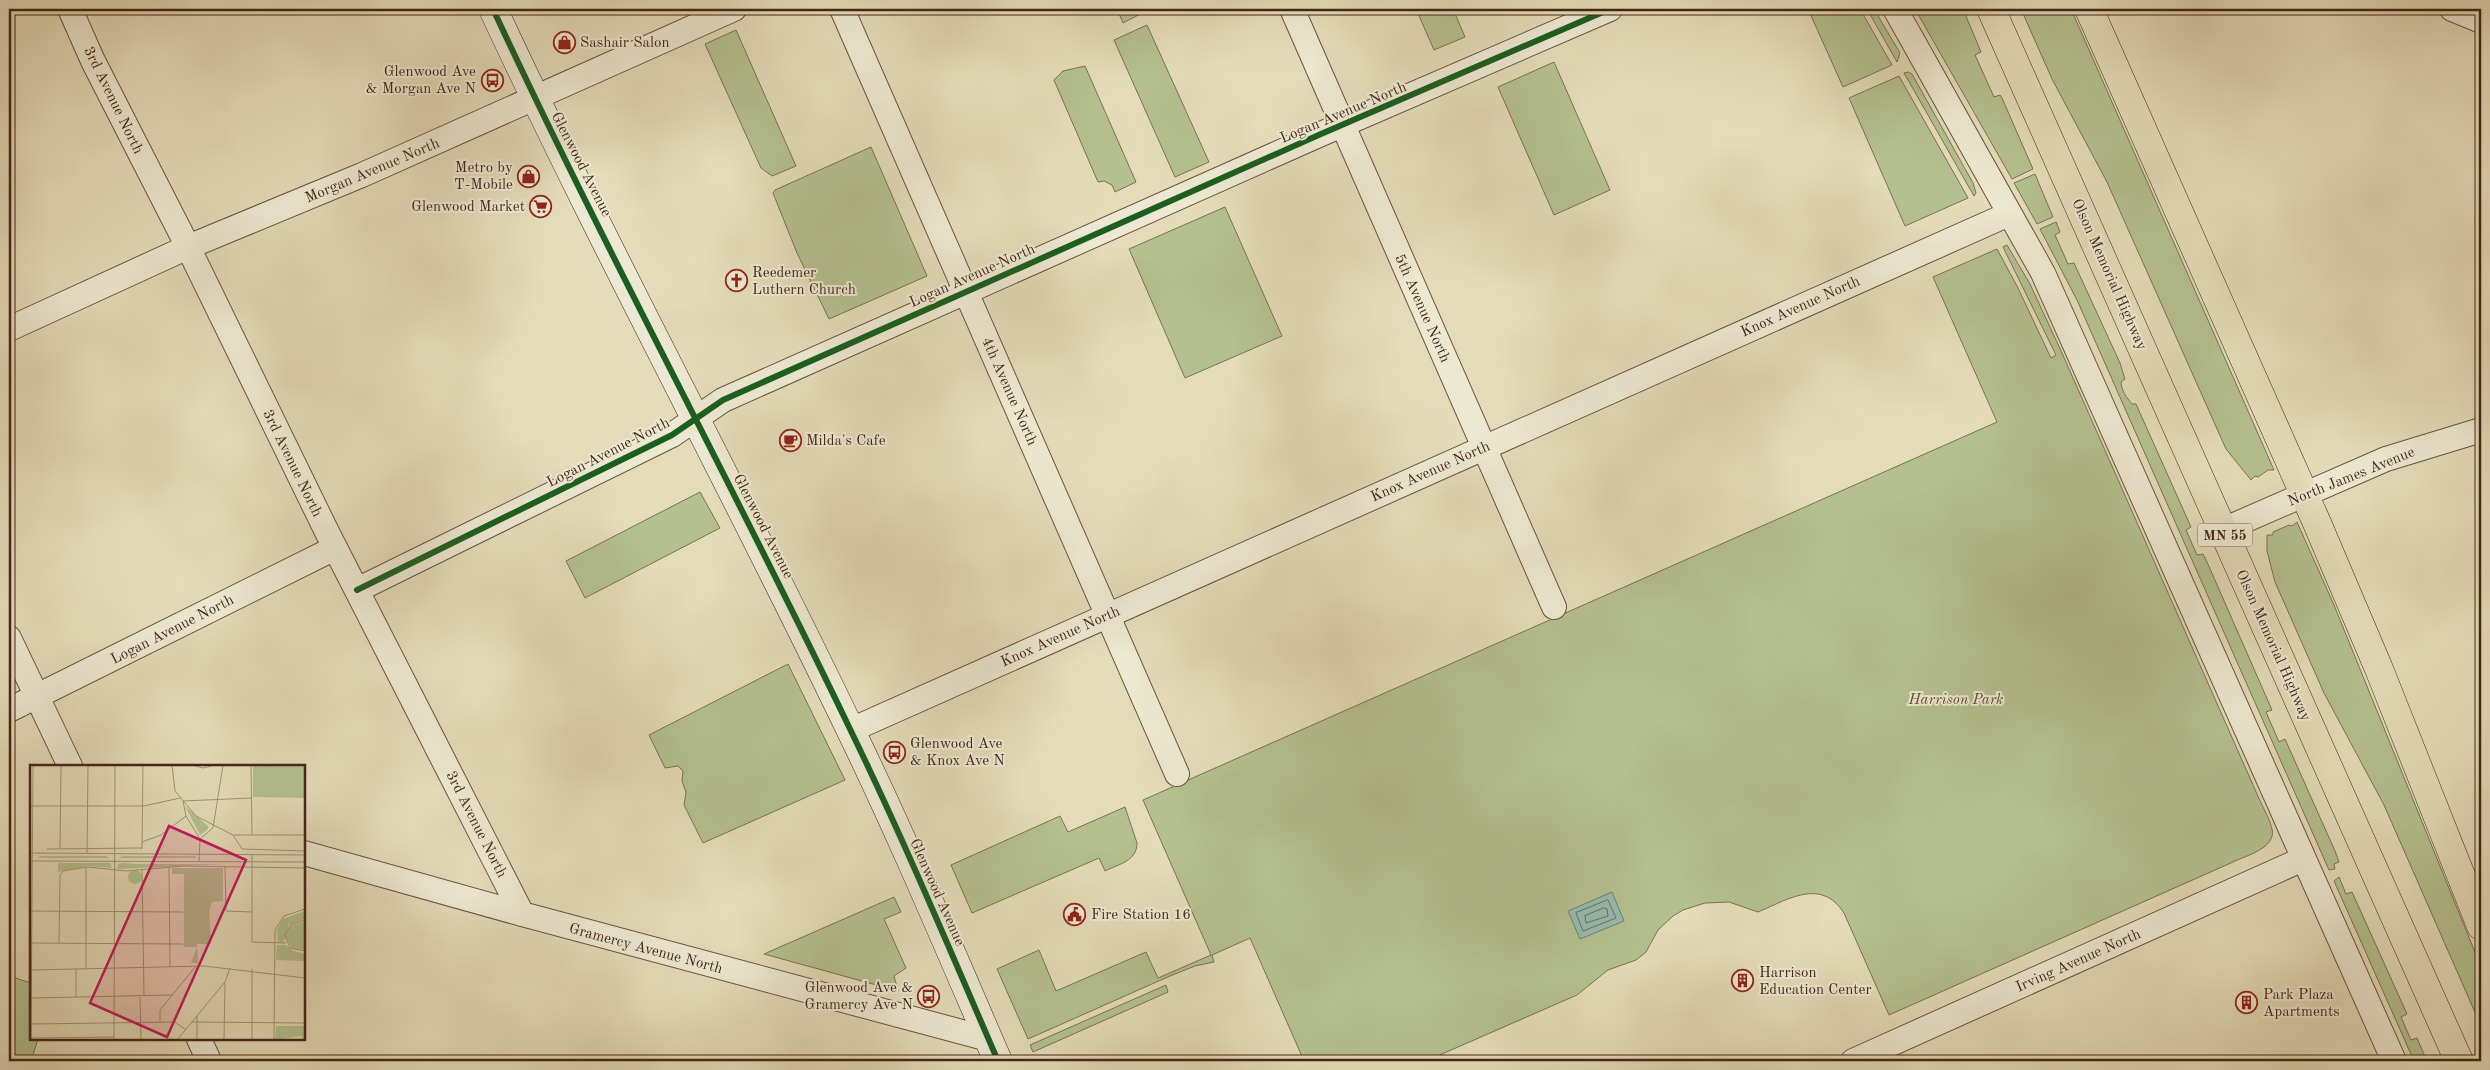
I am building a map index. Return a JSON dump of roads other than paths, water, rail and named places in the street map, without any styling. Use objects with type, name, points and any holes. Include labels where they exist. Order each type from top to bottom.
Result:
[{"type":"main road","name":"Olson Memorial Highway","points":[[1991,9],[2458,1061]]},
{"type":"main road","points":[[2089,9],[2304,495],[2378,669],[2481,926]]},
{"type":"street","name":"3rd Avenue North","points":[[70,9],[93,61],[188,247],[335,548],[522,914]]},
{"type":"street","name":"Glenwood Avenue","points":[[492,9],[851,730],[916,871],[993,1050]]},
{"type":"street","name":"Morgan Avenue North","points":[[9,329],[188,247],[362,175],[734,9]]},
{"type":"street","name":"4th Avenue North","points":[[842,9],[1177,774]]},
{"type":"street","name":"5th Avenue North","points":[[1292,9],[1344,124],[1554,608]]},
{"type":"street","name":"Logan Avenue North","points":[[357,590],[672,435],[723,400],[1344,124],[1610,9]]},
{"type":"street","points":[[1895,9],[2043,273],[2394,1061]]},
{"type":"street","points":[[2452,9],[2481,21]]},
{"type":"street","name":"Knox Avenue North","points":[[851,730],[2009,214]]},
{"type":"street","name":"North James Avenue","points":[[2223,530],[2386,459],[2481,430]]},
{"type":"street","name":"Logan Avenue North","points":[[9,710],[37,698],[335,548]]},
{"type":"street","points":[[9,638],[70,765]]},
{"type":"street","name":"Gramercy Avenue North","points":[[305,853],[993,1050]]},
{"type":"street","name":"Irving Avenue North","points":[[1853,1061],[2303,859]]},
{"type":"street","points":[[199,1040],[209,1061]]},
{"type":"water","points":[[1612,892],[1624,921],[1580,939],[1568,911]]},
{"type":"place","name":"Sashair Salon","points":[[564,42]]},
{"type":"place","name":"Glenwood Ave & Morgan Ave N","points":[[492,80]]},
{"type":"place","name":"Metro by T-Mobile","points":[[529,176]]},
{"type":"place","name":"Glenwood Market","points":[[541,206]]},
{"type":"place","name":"Reedemer Luthern Church","points":[[736,281]]},
{"type":"place","name":"Milda's Cafe","points":[[790,440]]},
{"type":"place","name":"Glenwood Ave & Knox Ave N","points":[[894,752]]},
{"type":"place","name":"Fire Station 16","points":[[1075,914]]},
{"type":"place","name":"Harrison Education Center","points":[[1743,981]]},
{"type":"place","name":"Glenwood Ave & Gramercy Ave N","points":[[929,996]]},
{"type":"place","name":"Park Plaza Apartments","points":[[2247,1003]]},
{"type":"park label","name":"Harrison Park","points":[[1956,699]]}]
